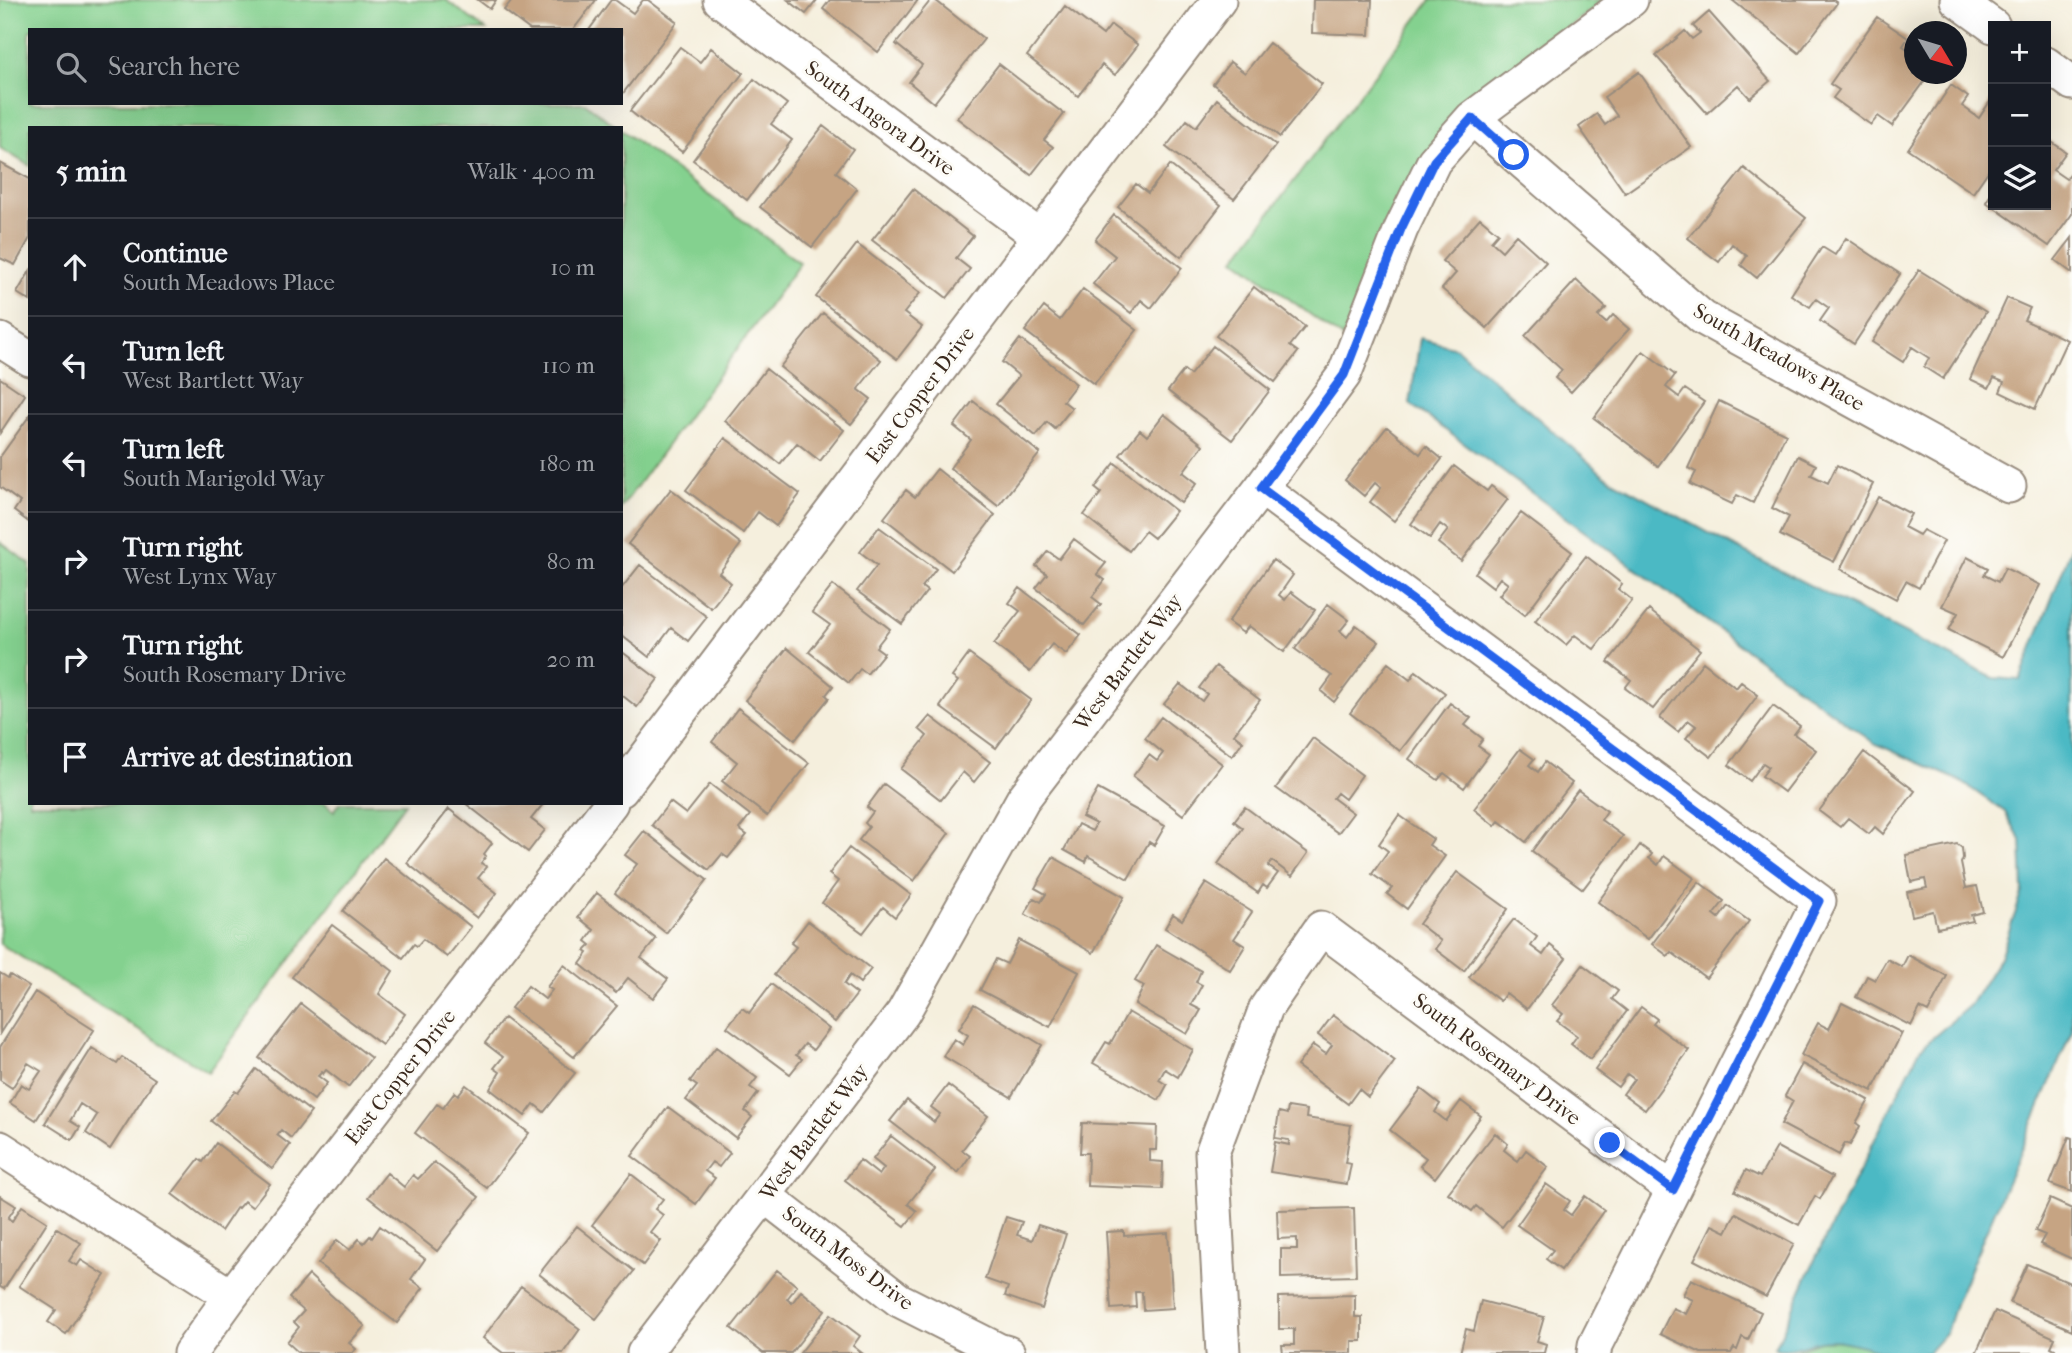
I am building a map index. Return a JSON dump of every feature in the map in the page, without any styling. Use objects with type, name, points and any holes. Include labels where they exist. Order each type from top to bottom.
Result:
[{"type":"street","name":"South Angora Drive","points":[[720,0],[1039,236]]},
{"type":"street","name":"East Copper Drive","points":[[623,787],[1219,0]]},
{"type":"street","name":"West Bartlett Way","points":[[644,1353],[903,1013],[1023,799],[1344,375],[1401,229],[1434,161],[1472,118],[1631,0]]},
{"type":"street","points":[[1957,0],[1988,22]]},
{"type":"street","points":[[2051,68],[2072,83]]},
{"type":"street","name":"South Meadows Place","points":[[1472,118],[1703,318],[2009,486]]},
{"type":"street","points":[[0,340],[28,358]]},
{"type":"street","points":[[1261,488],[1819,901],[1595,1345],[1594,1353]]},
{"type":"street","name":"East Copper Drive","points":[[191,1353],[231,1296],[609,805]]},
{"type":"street","name":"South Rosemary Drive","points":[[1223,1353],[1212,1153],[1266,1008],[1321,928],[1673,1190]]},
{"type":"street","points":[[0,1148],[231,1296]]},
{"type":"street","name":"South Moss Drive","points":[[765,1196],[899,1300],[1008,1353]]},
{"type":"green space","points":[[0,0],[446,0],[483,28],[28,28],[28,105],[588,105],[615,126],[28,126],[28,165],[0,148]]},
{"type":"green space","points":[[1431,0],[1605,0],[1466,103],[1342,338],[1235,259]]},
{"type":"green space","points":[[623,131],[800,263],[623,505]]},
{"type":"green space","points":[[0,542],[28,563],[28,805],[327,805],[334,811],[338,805],[404,805],[208,1072],[0,944]]},
{"type":"green space","points":[[1845,1340],[1891,1353],[1791,1353],[1820,1341]]},
{"type":"water","points":[[1420,338],[1456,348],[1605,476],[1738,549],[1993,678],[2020,680],[2072,546],[2072,1031],[1955,1304],[1946,1333],[1928,1353],[1890,1353],[1829,1340],[1791,1349],[1775,1348],[1817,1255],[1920,1049],[1970,1005],[2000,957],[2023,891],[2021,840],[2005,812],[1960,781],[1874,743],[1410,404]]},
{"type":"building","points":[[478,0],[496,0],[490,9]]},
{"type":"building","points":[[512,0],[596,0],[575,28],[527,28],[504,10]]},
{"type":"building","points":[[611,0],[633,13],[643,0],[648,0],[677,22],[623,93],[623,28],[590,28]]},
{"type":"building","points":[[788,0],[817,0],[806,14]]},
{"type":"building","points":[[830,0],[918,0],[878,52],[823,9]]},
{"type":"building","points":[[931,0],[935,0],[984,39],[934,103],[909,82],[922,65],[896,44]]},
{"type":"building","points":[[1313,0],[1372,0],[1370,35],[1312,33]]},
{"type":"building","points":[[1732,0],[1833,0],[1837,3],[1799,53]]},
{"type":"building","points":[[1065,6],[1103,35],[1111,25],[1138,45],[1115,75],[1102,65],[1078,96],[1027,56]]},
{"type":"building","points":[[1709,12],[1770,81],[1750,98],[1738,85],[1707,113],[1656,56],[1685,31],[1692,39],[1700,33],[1693,26]]},
{"type":"building","points":[[1877,17],[1904,35],[1904,84],[1923,84],[1892,126],[1878,116],[1871,125],[1833,98],[1839,90],[1830,84]]},
{"type":"building","points":[[1269,43],[1322,84],[1280,137],[1213,84],[1230,62],[1245,73]]},
{"type":"building","points":[[680,47],[700,62],[711,48],[743,73],[682,152],[630,111]]},
{"type":"building","points":[[999,64],[1064,114],[1044,140],[1053,147],[1031,175],[957,118]]},
{"type":"building","points":[[1639,72],[1691,147],[1625,193],[1579,127],[1597,114],[1605,125],[1617,116],[1604,97]]},
{"type":"building","points":[[754,79],[787,104],[771,124],[792,140],[747,200],[693,160]]},
{"type":"building","points":[[1951,85],[1968,97],[1962,106],[1979,118],[1988,104],[1988,171],[1973,193],[1908,149]]},
{"type":"building","points":[[1217,99],[1276,145],[1234,199],[1166,147],[1187,120],[1196,127]]},
{"type":"building","points":[[823,126],[853,149],[836,172],[857,189],[812,247],[760,207]]},
{"type":"building","points":[[2051,142],[2066,152],[2053,170],[2066,179],[2072,171],[2072,214],[2049,246],[1997,210],[2051,210]]},
{"type":"building","points":[[0,163],[28,178],[28,242],[15,265],[0,258]]},
{"type":"building","points":[[1170,165],[1221,205],[1181,257],[1118,207],[1136,184],[1148,193]]},
{"type":"building","points":[[1744,168],[1806,218],[1757,278],[1741,265],[1747,256],[1732,244],[1719,262],[1688,238]]},
{"type":"building","points":[[913,189],[973,236],[956,258],[970,269],[947,298],[872,240]]},
{"type":"building","points":[[1114,215],[1182,268],[1151,308],[1141,300],[1131,313],[1093,284],[1115,256],[1095,240]]},
{"type":"building","points":[[1480,218],[1498,233],[1491,241],[1502,251],[1516,235],[1546,262],[1487,328],[1442,289],[1456,273],[1442,261]]},
{"type":"building","points":[[1846,238],[1900,274],[1854,344],[1820,321],[1829,308],[1816,299],[1810,307],[1791,295],[1822,247],[1835,255]]},
{"type":"building","points":[[2072,238],[2072,273],[2055,260]]},
{"type":"building","points":[[857,244],[920,293],[904,313],[922,327],[897,359],[816,297]]},
{"type":"building","points":[[1919,270],[1986,312],[1943,379],[1924,367],[1929,358],[1912,347],[1903,362],[1872,342]]},
{"type":"building","points":[[28,274],[28,300],[17,293]]},
{"type":"building","points":[[1576,280],[1606,308],[1598,316],[1606,323],[1613,315],[1629,329],[1571,392],[1555,378],[1562,370],[1525,336]]},
{"type":"building","points":[[1254,287],[1305,327],[1290,346],[1298,352],[1275,382],[1216,336]]},
{"type":"building","points":[[1083,289],[1137,330],[1094,384],[1025,331],[1044,307],[1060,320]]},
{"type":"building","points":[[2007,298],[2030,308],[2024,320],[2067,340],[2035,409],[2000,392],[2004,382],[1994,378],[1989,388],[1970,379]]},
{"type":"building","points":[[823,313],[881,360],[858,389],[871,399],[851,424],[780,367]]},
{"type":"building","points":[[1020,339],[1076,384],[1063,401],[1072,408],[1055,429],[1047,422],[1036,436],[996,404],[1019,376],[1002,362]]},
{"type":"building","points":[[1213,346],[1270,390],[1232,440],[1168,391],[1184,370],[1190,375]]},
{"type":"building","points":[[1643,351],[1675,375],[1666,387],[1679,397],[1685,389],[1704,402],[1658,466],[1594,418]]},
{"type":"building","points":[[766,369],[844,430],[820,461],[797,443],[780,464],[725,421]]},
{"type":"building","points":[[0,378],[25,395],[0,433]]},
{"type":"building","points":[[973,401],[1040,453],[998,506],[950,468],[971,440],[954,426]]},
{"type":"building","points":[[1719,401],[1786,434],[1753,503],[1737,495],[1732,504],[1690,484],[1696,472],[1688,468]]},
{"type":"building","points":[[1164,414],[1203,445],[1183,472],[1197,483],[1181,503],[1120,455],[1140,430],[1147,436]]},
{"type":"building","points":[[28,418],[28,522],[14,511],[20,502],[0,487],[0,457]]},
{"type":"building","points":[[1387,427],[1420,454],[1426,446],[1442,459],[1394,521],[1370,502],[1381,488],[1375,483],[1364,496],[1345,480]]},
{"type":"building","points":[[725,438],[800,494],[776,526],[758,512],[743,533],[686,490]]},
{"type":"building","points":[[1798,456],[1816,465],[1811,475],[1828,483],[1837,465],[1873,484],[1834,562],[1780,535],[1789,517],[1772,508]]},
{"type":"building","points":[[1115,463],[1176,511],[1154,538],[1145,531],[1129,551],[1084,515],[1101,493],[1095,488]]},
{"type":"building","points":[[1454,466],[1487,491],[1491,486],[1508,499],[1461,561],[1438,543],[1448,530],[1440,524],[1430,538],[1411,524]]},
{"type":"building","points":[[937,469],[995,515],[952,571],[884,518],[906,490],[915,497]]},
{"type":"building","points":[[671,489],[741,544],[719,573],[731,583],[711,608],[628,544]]},
{"type":"building","points":[[1878,497],[1911,514],[1904,527],[1919,535],[1923,530],[1944,541],[1919,588],[1906,581],[1896,599],[1840,569]]},
{"type":"building","points":[[1521,513],[1572,552],[1525,615],[1499,595],[1508,584],[1500,578],[1493,587],[1475,573]]},
{"type":"building","points":[[879,527],[936,569],[922,587],[927,591],[902,624],[857,591],[877,565],[860,552]]},
{"type":"building","points":[[1074,539],[1106,563],[1097,574],[1105,580],[1092,597],[1101,604],[1084,625],[1036,588],[1047,574],[1036,566],[1048,551],[1059,559]]},
{"type":"building","points":[[1586,556],[1622,584],[1618,589],[1632,600],[1594,649],[1575,635],[1566,645],[1535,621]]},
{"type":"building","points":[[1967,557],[1988,568],[1984,575],[1998,582],[2005,568],[2040,585],[2003,657],[1949,630],[1958,613],[1942,606]]},
{"type":"building","points":[[1273,560],[1293,575],[1279,595],[1285,600],[1291,592],[1315,610],[1284,652],[1249,626],[1243,633],[1228,622]]},
{"type":"building","points":[[640,565],[707,617],[688,641],[671,628],[649,657],[623,637],[623,586]]},
{"type":"building","points":[[833,585],[890,629],[876,647],[884,653],[867,674],[860,669],[849,683],[809,652],[830,625],[812,612]]},
{"type":"building","points":[[1020,588],[1081,635],[1066,654],[1052,644],[1030,672],[994,644],[1020,611],[1009,603]]},
{"type":"building","points":[[1328,604],[1349,620],[1340,631],[1347,637],[1356,625],[1379,642],[1334,702],[1321,691],[1332,676],[1295,649]]},
{"type":"building","points":[[1649,610],[1700,650],[1653,709],[1625,688],[1631,680],[1608,662]]},
{"type":"building","points":[[787,648],[833,686],[826,695],[829,698],[795,740],[745,700]]},
{"type":"building","points":[[623,653],[658,679],[637,707],[623,696]]},
{"type":"building","points":[[969,654],[1031,700],[996,748],[940,707],[958,681],[952,677]]},
{"type":"building","points":[[1703,662],[1736,688],[1741,682],[1758,695],[1711,757],[1686,738],[1696,726],[1688,720],[1678,732],[1660,718]]},
{"type":"building","points":[[1388,663],[1410,680],[1416,671],[1445,693],[1400,751],[1350,713]]},
{"type":"building","points":[[1216,666],[1260,700],[1234,734],[1243,741],[1232,756],[1164,704],[1180,684],[1202,701],[1207,694],[1199,688]]},
{"type":"building","points":[[1450,703],[1471,718],[1465,725],[1483,739],[1478,746],[1489,754],[1464,788],[1444,773],[1438,780],[1409,759]]},
{"type":"building","points":[[1773,706],[1800,726],[1794,734],[1816,750],[1784,792],[1762,776],[1769,767],[1763,763],[1750,781],[1729,765]]},
{"type":"building","points":[[738,708],[809,763],[767,816],[722,781],[737,762],[712,742]]},
{"type":"building","points":[[930,716],[990,762],[974,782],[963,772],[941,800],[901,769],[927,736],[919,729]]},
{"type":"building","points":[[1161,717],[1222,764],[1183,815],[1133,776],[1149,755],[1157,761],[1163,753],[1145,738]]},
{"type":"building","points":[[1313,738],[1362,775],[1345,799],[1337,793],[1333,798],[1353,813],[1338,833],[1276,788]]},
{"type":"building","points":[[1520,749],[1534,759],[1529,765],[1538,772],[1545,762],[1572,783],[1526,842],[1499,821],[1495,826],[1474,809]]},
{"type":"building","points":[[1864,752],[1915,791],[1883,834],[1875,827],[1869,834],[1848,818],[1840,827],[1819,811]]},
{"type":"building","points":[[710,784],[750,815],[739,829],[747,835],[728,858],[722,854],[709,870],[652,825],[670,802],[686,814]]},
{"type":"building","points":[[884,784],[949,833],[914,881],[859,840],[869,827],[865,823],[873,812],[867,807]]},
{"type":"building","points":[[1098,789],[1165,826],[1154,845],[1149,842],[1128,879],[1088,856],[1086,862],[1064,850],[1078,824],[1092,831],[1096,824],[1082,817]]},
{"type":"building","points":[[1578,790],[1607,811],[1601,820],[1623,836],[1583,889],[1532,851]]},
{"type":"building","points":[[468,805],[542,805],[531,819],[545,830],[528,852]]},
{"type":"building","points":[[1245,807],[1308,853],[1292,876],[1272,861],[1268,866],[1278,873],[1267,888],[1263,885],[1258,893],[1218,864],[1243,828],[1234,821]]},
{"type":"building","points":[[449,809],[492,843],[481,863],[487,867],[478,878],[497,893],[477,918],[407,863]]},
{"type":"building","points":[[1399,815],[1433,839],[1429,845],[1445,856],[1407,909],[1387,894],[1392,888],[1372,874],[1388,851],[1379,844]]},
{"type":"building","points":[[644,831],[707,880],[666,933],[615,893],[637,864],[625,855]]},
{"type":"building","points":[[1957,844],[1962,848],[1961,863],[1966,888],[1977,886],[1983,912],[1971,915],[1973,921],[1937,928],[1933,911],[1912,916],[1907,892],[1927,888],[1925,879],[1911,882],[1906,855]]},
{"type":"building","points":[[1640,845],[1652,854],[1649,858],[1658,865],[1664,856],[1694,878],[1648,939],[1598,902]]},
{"type":"building","points":[[849,848],[911,895],[895,917],[883,907],[863,933],[822,903],[838,881],[829,874]]},
{"type":"building","points":[[1053,857],[1124,897],[1093,953],[1025,914],[1034,898],[1041,902],[1046,894],[1035,888]]},
{"type":"building","points":[[384,858],[471,927],[447,957],[423,939],[417,946],[414,944],[403,958],[343,911]]},
{"type":"building","points":[[1457,872],[1508,909],[1464,971],[1435,949],[1441,941],[1419,924]]},
{"type":"building","points":[[1699,882],[1724,901],[1714,914],[1719,918],[1728,906],[1749,921],[1706,978],[1671,952],[1668,956],[1652,944]]},
{"type":"building","points":[[1206,883],[1252,912],[1234,939],[1245,946],[1230,970],[1165,928],[1173,914],[1182,920]]},
{"type":"building","points":[[597,893],[656,939],[641,958],[668,979],[653,998],[628,978],[616,993],[580,964],[588,953],[585,951],[591,945],[586,941],[594,930],[578,917]]},
{"type":"building","points":[[1514,919],[1537,937],[1531,946],[1543,955],[1550,945],[1566,958],[1527,1009],[1506,993],[1500,1001],[1469,977]]},
{"type":"building","points":[[808,921],[871,969],[860,983],[850,975],[844,984],[857,994],[835,1022],[774,975],[796,947],[791,943]]},
{"type":"building","points":[[332,925],[393,971],[379,994],[405,1014],[382,1045],[292,977]]},
{"type":"building","points":[[1019,940],[1079,972],[1050,1027],[980,990],[996,959],[1007,964]]},
{"type":"building","points":[[1156,945],[1201,971],[1196,982],[1202,985],[1191,1005],[1201,1010],[1187,1034],[1135,1004],[1144,986],[1135,981]]},
{"type":"building","points":[[1908,955],[1947,976],[1928,1012],[1920,1008],[1911,1026],[1856,997],[1867,976],[1875,980],[1887,959],[1902,967]]},
{"type":"building","points":[[564,965],[617,1006],[574,1057],[511,1008],[528,986],[545,999],[552,990],[547,987]]},
{"type":"building","points":[[1583,965],[1618,991],[1612,999],[1627,1011],[1590,1059],[1571,1044],[1577,1036],[1557,1021],[1563,1014],[1552,1005]]},
{"type":"building","points":[[0,973],[8,978],[10,975],[29,987],[0,1033]]},
{"type":"building","points":[[771,984],[829,1029],[813,1050],[805,1044],[796,1055],[802,1059],[790,1074],[727,1027],[742,1008],[749,1013]]},
{"type":"building","points":[[35,992],[94,1030],[36,1120],[10,1103],[21,1084],[29,1089],[41,1071],[28,1063],[12,1088],[0,1080],[0,1047]]},
{"type":"building","points":[[1842,1003],[1902,1033],[1872,1091],[1801,1055],[1818,1023],[1829,1029]]},
{"type":"building","points":[[301,1004],[371,1058],[348,1087],[326,1070],[323,1074],[322,1072],[318,1076],[327,1083],[314,1100],[259,1058]]},
{"type":"building","points":[[974,1004],[1042,1045],[1011,1097],[943,1056],[954,1039],[963,1045],[968,1035],[959,1029]]},
{"type":"building","points":[[1641,1007],[1657,1019],[1653,1024],[1689,1050],[1645,1110],[1623,1094],[1634,1079],[1627,1074],[1618,1087],[1595,1070]]},
{"type":"building","points":[[1128,1012],[1193,1050],[1178,1077],[1165,1069],[1159,1080],[1167,1085],[1159,1100],[1093,1063],[1106,1042],[1110,1044]]},
{"type":"building","points":[[1333,1015],[1395,1061],[1368,1097],[1359,1089],[1348,1104],[1297,1066],[1313,1045],[1326,1054],[1332,1045],[1318,1035]]},
{"type":"building","points":[[504,1018],[575,1073],[544,1112],[534,1104],[525,1116],[490,1089],[500,1072],[494,1068],[503,1057],[485,1043]]},
{"type":"building","points":[[716,1047],[757,1078],[750,1087],[758,1093],[745,1111],[752,1117],[736,1138],[686,1100],[697,1086],[690,1081]]},
{"type":"building","points":[[92,1048],[117,1064],[122,1057],[155,1079],[110,1149],[86,1133],[97,1115],[80,1104],[70,1121],[80,1127],[72,1140],[45,1123]]},
{"type":"building","points":[[1802,1064],[1869,1100],[1856,1123],[1860,1126],[1850,1145],[1845,1143],[1839,1155],[1781,1124],[1793,1101],[1785,1096]]},
{"type":"building","points":[[256,1069],[311,1112],[291,1138],[281,1130],[277,1135],[290,1145],[272,1169],[211,1121]]},
{"type":"building","points":[[466,1085],[529,1133],[487,1188],[415,1133],[437,1104],[443,1108],[455,1092],[458,1095]]},
{"type":"building","points":[[948,1085],[988,1116],[962,1150],[970,1156],[958,1173],[890,1121],[907,1100],[934,1122],[940,1114],[931,1107]]},
{"type":"building","points":[[1421,1089],[1440,1104],[1435,1112],[1446,1121],[1461,1101],[1481,1116],[1435,1178],[1420,1166],[1426,1158],[1390,1130]]},
{"type":"building","points":[[668,1107],[730,1153],[719,1167],[712,1162],[705,1171],[715,1178],[696,1204],[632,1156]]},
{"type":"building","points":[[1288,1107],[1307,1110],[1306,1118],[1351,1125],[1345,1163],[1351,1164],[1347,1184],[1270,1172],[1275,1142],[1289,1145],[1289,1140],[1275,1138],[1279,1112],[1287,1114]]},
{"type":"building","points":[[1082,1123],[1157,1126],[1156,1150],[1150,1150],[1150,1161],[1163,1162],[1162,1189],[1087,1186],[1088,1153],[1080,1153]]},
{"type":"building","points":[[1495,1133],[1508,1144],[1504,1150],[1518,1161],[1526,1150],[1548,1167],[1502,1227],[1476,1206],[1472,1211],[1448,1193]]},
{"type":"building","points":[[891,1136],[935,1170],[908,1204],[917,1211],[905,1226],[845,1180],[860,1160],[879,1175],[884,1168],[873,1159]]},
{"type":"building","points":[[2069,1137],[2072,1138],[2072,1192],[2050,1184]]},
{"type":"building","points":[[216,1143],[270,1184],[252,1207],[244,1201],[237,1207],[221,1231],[172,1194],[199,1159],[203,1162]]},
{"type":"building","points":[[1777,1147],[1832,1177],[1820,1199],[1815,1196],[1799,1225],[1735,1191],[1746,1170],[1760,1177]]},
{"type":"building","points":[[434,1162],[479,1197],[437,1251],[368,1197],[387,1173],[404,1187],[413,1175],[418,1179]]},
{"type":"building","points":[[631,1174],[663,1199],[655,1209],[663,1215],[650,1232],[661,1241],[643,1265],[592,1225]]},
{"type":"building","points":[[1546,1184],[1570,1201],[1564,1210],[1571,1215],[1585,1196],[1604,1210],[1561,1270],[1546,1259],[1553,1250],[1517,1225]]},
{"type":"building","points":[[0,1196],[16,1206],[8,1218],[12,1221],[22,1206],[47,1222],[4,1289],[0,1287]]},
{"type":"building","points":[[2050,1199],[2072,1209],[2072,1259],[2040,1244],[2045,1235],[2035,1231]]},
{"type":"building","points":[[1354,1208],[1356,1276],[1281,1278],[1281,1249],[1297,1249],[1297,1238],[1278,1239],[1277,1210]]},
{"type":"building","points":[[1736,1213],[1794,1244],[1766,1297],[1694,1260],[1712,1225],[1726,1232]]},
{"type":"building","points":[[1006,1217],[1022,1222],[1017,1235],[1032,1240],[1038,1225],[1066,1234],[1042,1309],[1005,1296],[1008,1287],[985,1279]]},
{"type":"building","points":[[380,1226],[425,1259],[411,1279],[423,1288],[397,1323],[318,1264],[337,1240],[350,1250],[359,1239],[364,1243],[370,1236],[372,1238]]},
{"type":"building","points":[[577,1226],[634,1271],[596,1319],[539,1274]]},
{"type":"building","points":[[57,1228],[81,1243],[69,1261],[77,1266],[81,1260],[105,1275],[66,1334],[48,1322],[56,1310],[19,1286]]},
{"type":"building","points":[[1124,1231],[1124,1236],[1168,1233],[1173,1308],[1143,1310],[1142,1292],[1135,1292],[1136,1307],[1111,1309],[1106,1232]]},
{"type":"building","points":[[2027,1264],[2072,1284],[2072,1330],[2010,1303]]},
{"type":"building","points":[[777,1270],[797,1286],[787,1299],[792,1303],[801,1291],[825,1310],[791,1353],[763,1353],[731,1328]]},
{"type":"building","points":[[309,1275],[365,1326],[349,1343],[356,1349],[352,1353],[299,1353],[287,1342],[299,1327],[294,1322],[304,1311],[289,1298]]},
{"type":"building","points":[[1691,1279],[1761,1312],[1748,1340],[1742,1337],[1737,1350],[1734,1348],[1731,1353],[1701,1353],[1660,1334],[1673,1308],[1686,1314],[1693,1300],[1683,1295]]},
{"type":"building","points":[[521,1286],[580,1329],[563,1353],[503,1353],[483,1338]]},
{"type":"building","points":[[1355,1295],[1355,1317],[1362,1317],[1362,1341],[1352,1341],[1352,1353],[1283,1353],[1282,1345],[1294,1345],[1294,1329],[1279,1329],[1279,1297]]},
{"type":"building","points":[[1481,1301],[1544,1317],[1537,1341],[1546,1344],[1544,1353],[1460,1353],[1466,1329],[1474,1331]]},
{"type":"building","points":[[1995,1311],[2055,1338],[2051,1347],[2055,1349],[2054,1353],[1976,1353]]},
{"type":"building","points":[[831,1314],[860,1336],[853,1346],[862,1353],[800,1353]]},
{"type":"route","points":[[1514,155],[1472,118],[1434,161],[1401,229],[1344,375],[1261,488],[1819,901],[1673,1190],[1610,1143]]}]
